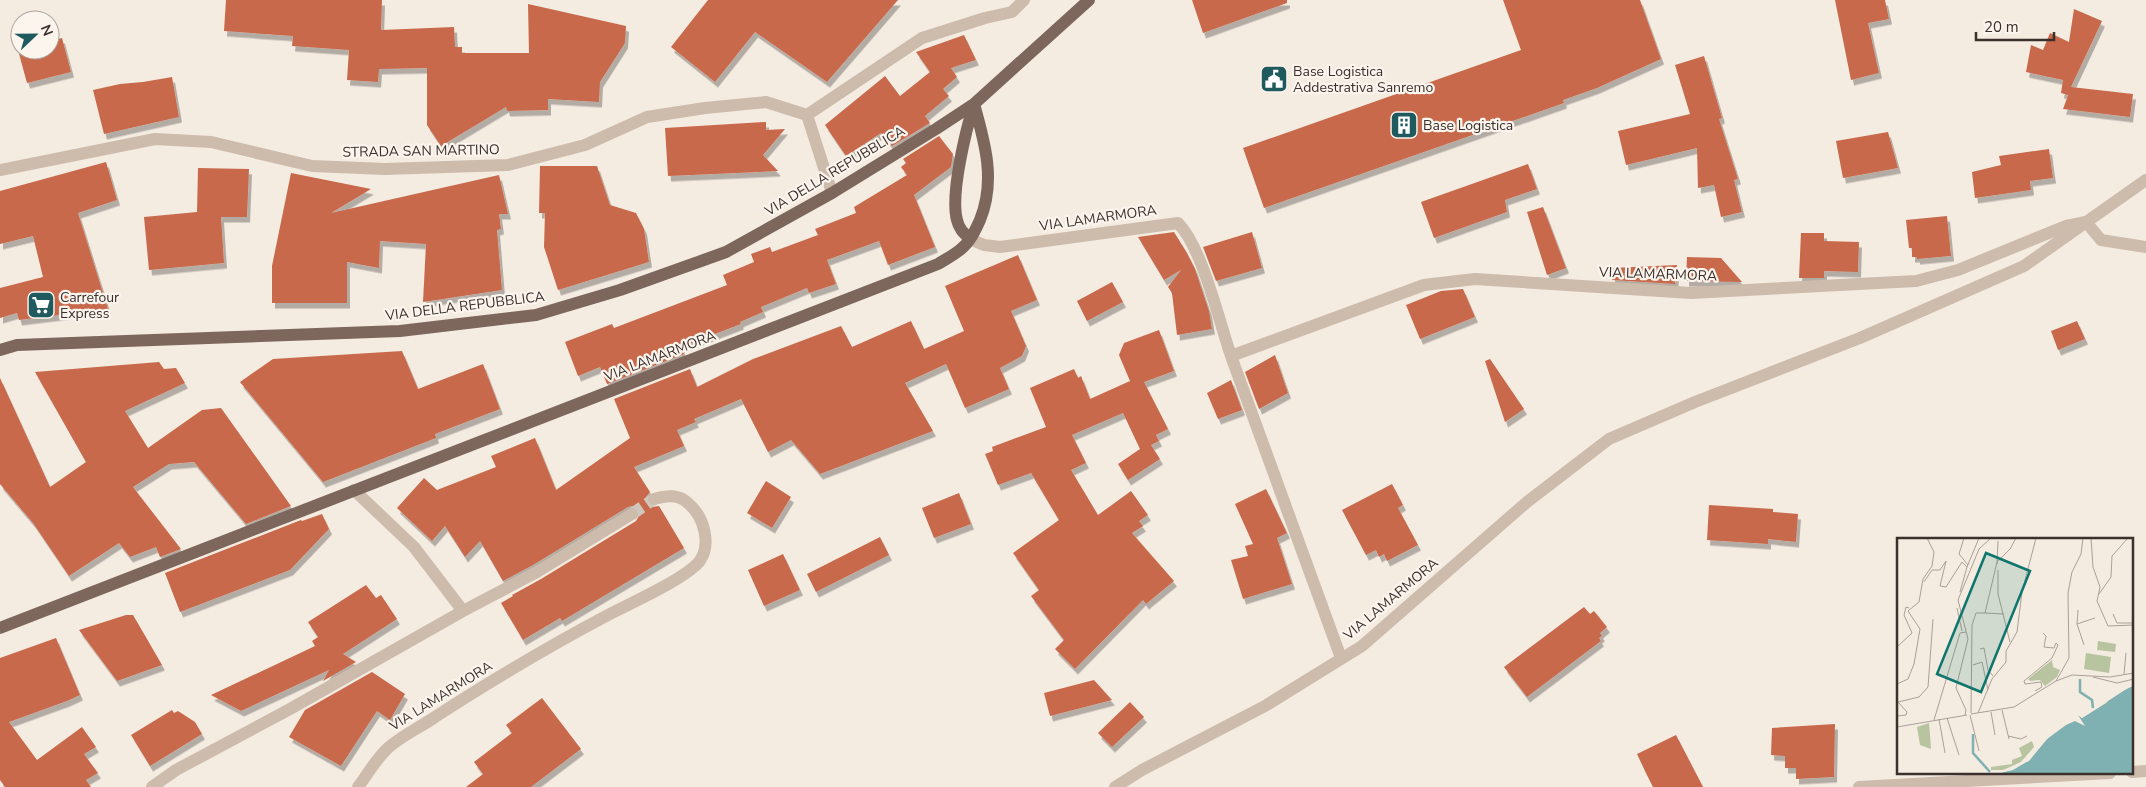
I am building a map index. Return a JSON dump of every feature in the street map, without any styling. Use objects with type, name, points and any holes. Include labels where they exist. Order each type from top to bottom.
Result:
[{"type":"main road","points":[[970,239],[961,231],[956,220],[956,204],[964,137],[974,104],[1089,0]]},
{"type":"main road","name":"VIA DELLA REPUBBLICA","points":[[0,350],[17,345],[400,330],[536,315],[620,290],[726,252],[832,192],[974,104]]},
{"type":"main road","name":"VIA LAMARMORA","points":[[0,628],[938,264],[962,249],[970,239],[982,214],[988,187],[988,167],[984,142],[974,104]]},
{"type":"street","points":[[832,192],[807,115],[922,38],[985,18],[1012,12],[1024,0]]},
{"type":"street","name":"STRADA SAN MARTINO","points":[[0,170],[155,140],[211,142],[312,166],[385,170],[508,165],[584,145],[647,117],[705,108],[766,102],[807,115]]},
{"type":"street","name":"VIA LAMARMORA","points":[[1115,787],[1142,770],[1265,706],[1362,646],[1527,502],[1609,439],[1695,402],[1860,338],[2024,266],[2146,180]]},
{"type":"street","points":[[2086,222],[2101,240],[2146,247]]},
{"type":"street","name":"VIA LAMARMORA","points":[[1231,356],[1424,286],[1475,279],[1691,293],[1916,281],[1958,270],[2066,226],[2086,222]]},
{"type":"street","name":"VIA LAMARMORA","points":[[970,239],[984,246],[1000,247],[1165,224],[1178,224],[1187,232],[1194,246],[1231,356],[1341,658]]},
{"type":"street","points":[[354,490],[414,547],[463,611]]},
{"type":"street","name":"VIA LAMARMORA","points":[[358,787],[386,750],[468,696],[579,630],[683,575],[698,562],[704,554],[706,543],[699,516],[689,503],[678,496],[665,495],[654,499]]},
{"type":"street","points":[[152,787],[176,770],[537,572],[632,514]]},
{"type":"street","points":[[1859,787],[2092,774]]},
{"type":"building","points":[[226,0],[382,0],[381,30],[454,27],[455,47],[462,47],[462,53],[529,53],[528,4],[626,26],[625,43],[600,82],[599,102],[548,99],[548,110],[507,111],[506,107],[441,146],[427,125],[427,68],[379,69],[378,82],[347,80],[349,50],[292,46],[293,36],[224,31]]},
{"type":"building","points":[[708,0],[898,0],[827,82],[755,32],[715,82],[671,47]]},
{"type":"building","points":[[1192,0],[1287,0],[1287,3],[1203,33]]},
{"type":"building","name":"Base Logistica","points":[[1503,0],[1640,0],[1661,59],[1597,88],[1563,100],[1564,103],[1264,208],[1243,148],[1521,50]]},
{"type":"building","points":[[1835,0],[1885,0],[1889,19],[1868,23],[1879,73],[1851,80]]},
{"type":"building","points":[[2074,9],[2102,21],[2071,87],[2133,94],[2130,117],[2063,109],[2069,93],[2068,95],[2061,93],[2063,80],[2026,72],[2031,45],[2043,50],[2050,33],[2069,42]]},
{"type":"building","points":[[964,35],[976,60],[951,68],[957,77],[943,89],[949,96],[925,116],[930,123],[892,146],[881,133],[846,156],[825,125],[885,76],[900,96],[930,72],[916,52]]},
{"type":"building","points":[[60,38],[62,38],[71,72],[27,83],[21,60],[60,60]]},
{"type":"building","points":[[1704,56],[1722,118],[1719,119],[1738,179],[1734,180],[1742,212],[1721,217],[1714,185],[1698,188],[1697,148],[1626,165],[1618,131],[1690,114],[1675,65]]},
{"type":"building","points":[[172,77],[179,117],[104,134],[93,90],[120,84]]},
{"type":"building","points":[[766,122],[766,130],[785,129],[763,155],[778,171],[668,176],[665,128]]},
{"type":"building","points":[[1888,132],[1898,168],[1843,178],[1836,141]]},
{"type":"building","points":[[939,136],[953,154],[951,167],[914,195],[935,247],[888,265],[879,241],[827,260],[836,284],[809,293],[807,288],[761,307],[763,312],[740,322],[741,324],[681,347],[684,354],[607,384],[600,367],[578,376],[565,342],[612,324],[614,328],[727,285],[723,275],[754,262],[751,254],[770,247],[772,252],[818,235],[815,229],[856,213],[854,207],[907,175],[901,167],[906,163],[903,159]]},
{"type":"building","points":[[2049,149],[2053,178],[2030,181],[2031,190],[1975,198],[1972,172],[2001,165],[1999,156]]},
{"type":"building","points":[[106,162],[117,200],[78,213],[108,309],[19,320],[17,313],[0,318],[0,288],[43,277],[33,236],[0,244],[0,191]]},
{"type":"building","points":[[1528,164],[1537,189],[1505,200],[1507,212],[1434,238],[1421,202]]},
{"type":"building","points":[[540,166],[597,166],[610,205],[636,213],[644,229],[649,262],[558,290],[544,247],[545,213],[539,213]]},
{"type":"building","points":[[198,168],[249,169],[247,217],[221,217],[224,263],[149,270],[144,217],[197,212]]},
{"type":"building","points":[[291,173],[371,189],[331,213],[499,175],[508,214],[499,214],[501,229],[497,230],[502,290],[423,302],[426,244],[380,241],[379,268],[347,262],[347,303],[272,303],[272,266]]},
{"type":"building","points":[[1543,207],[1566,268],[1547,275],[1527,212]]},
{"type":"building","points":[[1947,216],[1951,256],[1917,259],[1917,257],[1912,257],[1912,248],[1909,248],[1906,220]]},
{"type":"building","points":[[1174,232],[1195,269],[1209,311],[1212,329],[1177,335],[1172,293],[1168,287],[1181,270],[1164,280],[1138,237]]},
{"type":"building","points":[[1252,232],[1262,268],[1216,281],[1203,247]]},
{"type":"building","points":[[1801,233],[1824,233],[1824,241],[1859,242],[1858,272],[1824,271],[1824,278],[1799,278]]},
{"type":"building","points":[[1018,255],[1037,300],[1011,311],[1026,346],[1022,356],[1000,368],[1009,389],[965,408],[946,364],[905,383],[933,431],[820,474],[791,440],[768,452],[741,399],[694,419],[696,422],[677,430],[684,446],[634,467],[650,492],[646,497],[648,504],[652,507],[659,506],[684,548],[562,621],[560,618],[523,640],[501,603],[636,521],[640,514],[639,509],[632,506],[628,507],[533,565],[503,581],[480,541],[465,557],[445,526],[432,541],[397,508],[424,478],[437,490],[496,467],[491,456],[535,438],[556,490],[630,438],[614,399],[690,369],[697,387],[753,359],[841,326],[852,347],[911,321],[924,349],[964,331],[945,286]]},
{"type":"building","points":[[1687,257],[1721,258],[1742,282],[1686,281]]},
{"type":"building","points":[[1677,265],[1675,284],[1612,280],[1612,268]]},
{"type":"building","points":[[1112,282],[1123,302],[1087,321],[1077,301]]},
{"type":"building","points":[[1463,289],[1475,317],[1420,339],[1406,305],[1441,291]]},
{"type":"building","points":[[2077,321],[2085,339],[2058,350],[2051,331]]},
{"type":"building","points":[[1159,330],[1174,371],[1144,382],[1168,429],[1156,435],[1159,441],[1151,445],[1160,459],[1128,480],[1118,464],[1140,449],[1123,413],[1072,435],[1086,463],[1071,470],[1098,515],[1131,491],[1148,515],[1139,521],[1143,526],[1132,533],[1174,581],[1146,604],[1143,600],[1075,669],[1055,649],[1064,640],[1031,596],[1039,590],[1013,553],[1059,520],[1031,473],[998,485],[985,454],[993,451],[992,447],[1046,427],[1030,388],[1074,369],[1078,378],[1081,376],[1090,399],[1130,381],[1119,355],[1124,343]]},
{"type":"building","points":[[402,351],[418,389],[483,364],[500,409],[435,434],[436,438],[323,482],[240,382],[273,359]]},
{"type":"building","points":[[1275,355],[1288,393],[1259,409],[1245,372]]},
{"type":"building","points":[[1490,359],[1524,409],[1505,422],[1485,361]]},
{"type":"building","points":[[159,362],[164,369],[176,368],[185,383],[125,411],[148,448],[202,410],[221,408],[291,506],[246,524],[194,462],[169,464],[133,487],[181,549],[160,557],[156,547],[130,557],[119,543],[69,576],[33,523],[0,484],[0,378],[50,487],[86,462],[35,372]]},
{"type":"building","points":[[1231,380],[1242,410],[1218,419],[1207,393]]},
{"type":"building","points":[[766,481],[791,497],[772,528],[747,513]]},
{"type":"building","points":[[1392,484],[1403,505],[1398,508],[1418,545],[1387,561],[1384,554],[1379,557],[1376,550],[1366,555],[1342,510]]},
{"type":"building","points":[[1266,489],[1287,533],[1277,538],[1292,584],[1243,599],[1231,560],[1248,556],[1245,546],[1253,544],[1235,504]]},
{"type":"building","points":[[959,493],[971,524],[934,538],[922,508]]},
{"type":"building","points":[[1709,505],[1773,509],[1773,512],[1798,514],[1796,542],[1768,539],[1768,544],[1707,540]]},
{"type":"building","points":[[322,514],[329,529],[290,570],[180,612],[165,573],[301,520]]},
{"type":"building","points":[[880,537],[889,555],[816,592],[807,574]]},
{"type":"building","points":[[783,554],[800,590],[764,606],[748,570]]},
{"type":"building","points":[[366,585],[376,598],[381,595],[397,619],[343,654],[356,662],[323,681],[329,670],[241,711],[211,695],[315,646],[312,641],[318,637],[308,622]]},
{"type":"building","points":[[1584,607],[1590,614],[1594,611],[1607,627],[1600,633],[1602,636],[1599,638],[1601,641],[1527,697],[1504,667]]},
{"type":"building","points":[[126,615],[133,615],[162,665],[117,681],[79,630]]},
{"type":"building","points":[[56,638],[80,695],[9,722],[37,760],[82,727],[96,747],[84,754],[98,773],[86,780],[91,787],[5,787],[0,780],[0,658]]},
{"type":"building","points":[[372,672],[405,694],[390,720],[377,711],[341,766],[289,737],[305,710]]},
{"type":"building","points":[[1094,680],[1112,700],[1050,716],[1044,693]]},
{"type":"building","points":[[542,698],[581,749],[531,787],[466,787],[483,774],[474,762],[512,733],[506,725]]},
{"type":"building","points":[[1130,702],[1144,717],[1112,747],[1098,733]]},
{"type":"building","points":[[172,710],[174,713],[178,711],[195,722],[202,734],[150,766],[131,735]]},
{"type":"building","points":[[1835,724],[1834,777],[1796,779],[1796,768],[1785,768],[1785,756],[1771,755],[1772,728]]},
{"type":"building","points":[[1676,735],[1703,787],[1653,787],[1637,754]]},
{"type":"tunnel","points":[[632,514],[654,499]]},
{"type":"place","name":"Base Logistica Addestrativa Sanremo","points":[[1274,79]]},
{"type":"place","name":"Base Logistica","points":[[1404,125]]},
{"type":"place","name":"Carrefour Express","points":[[41,305]]}]
